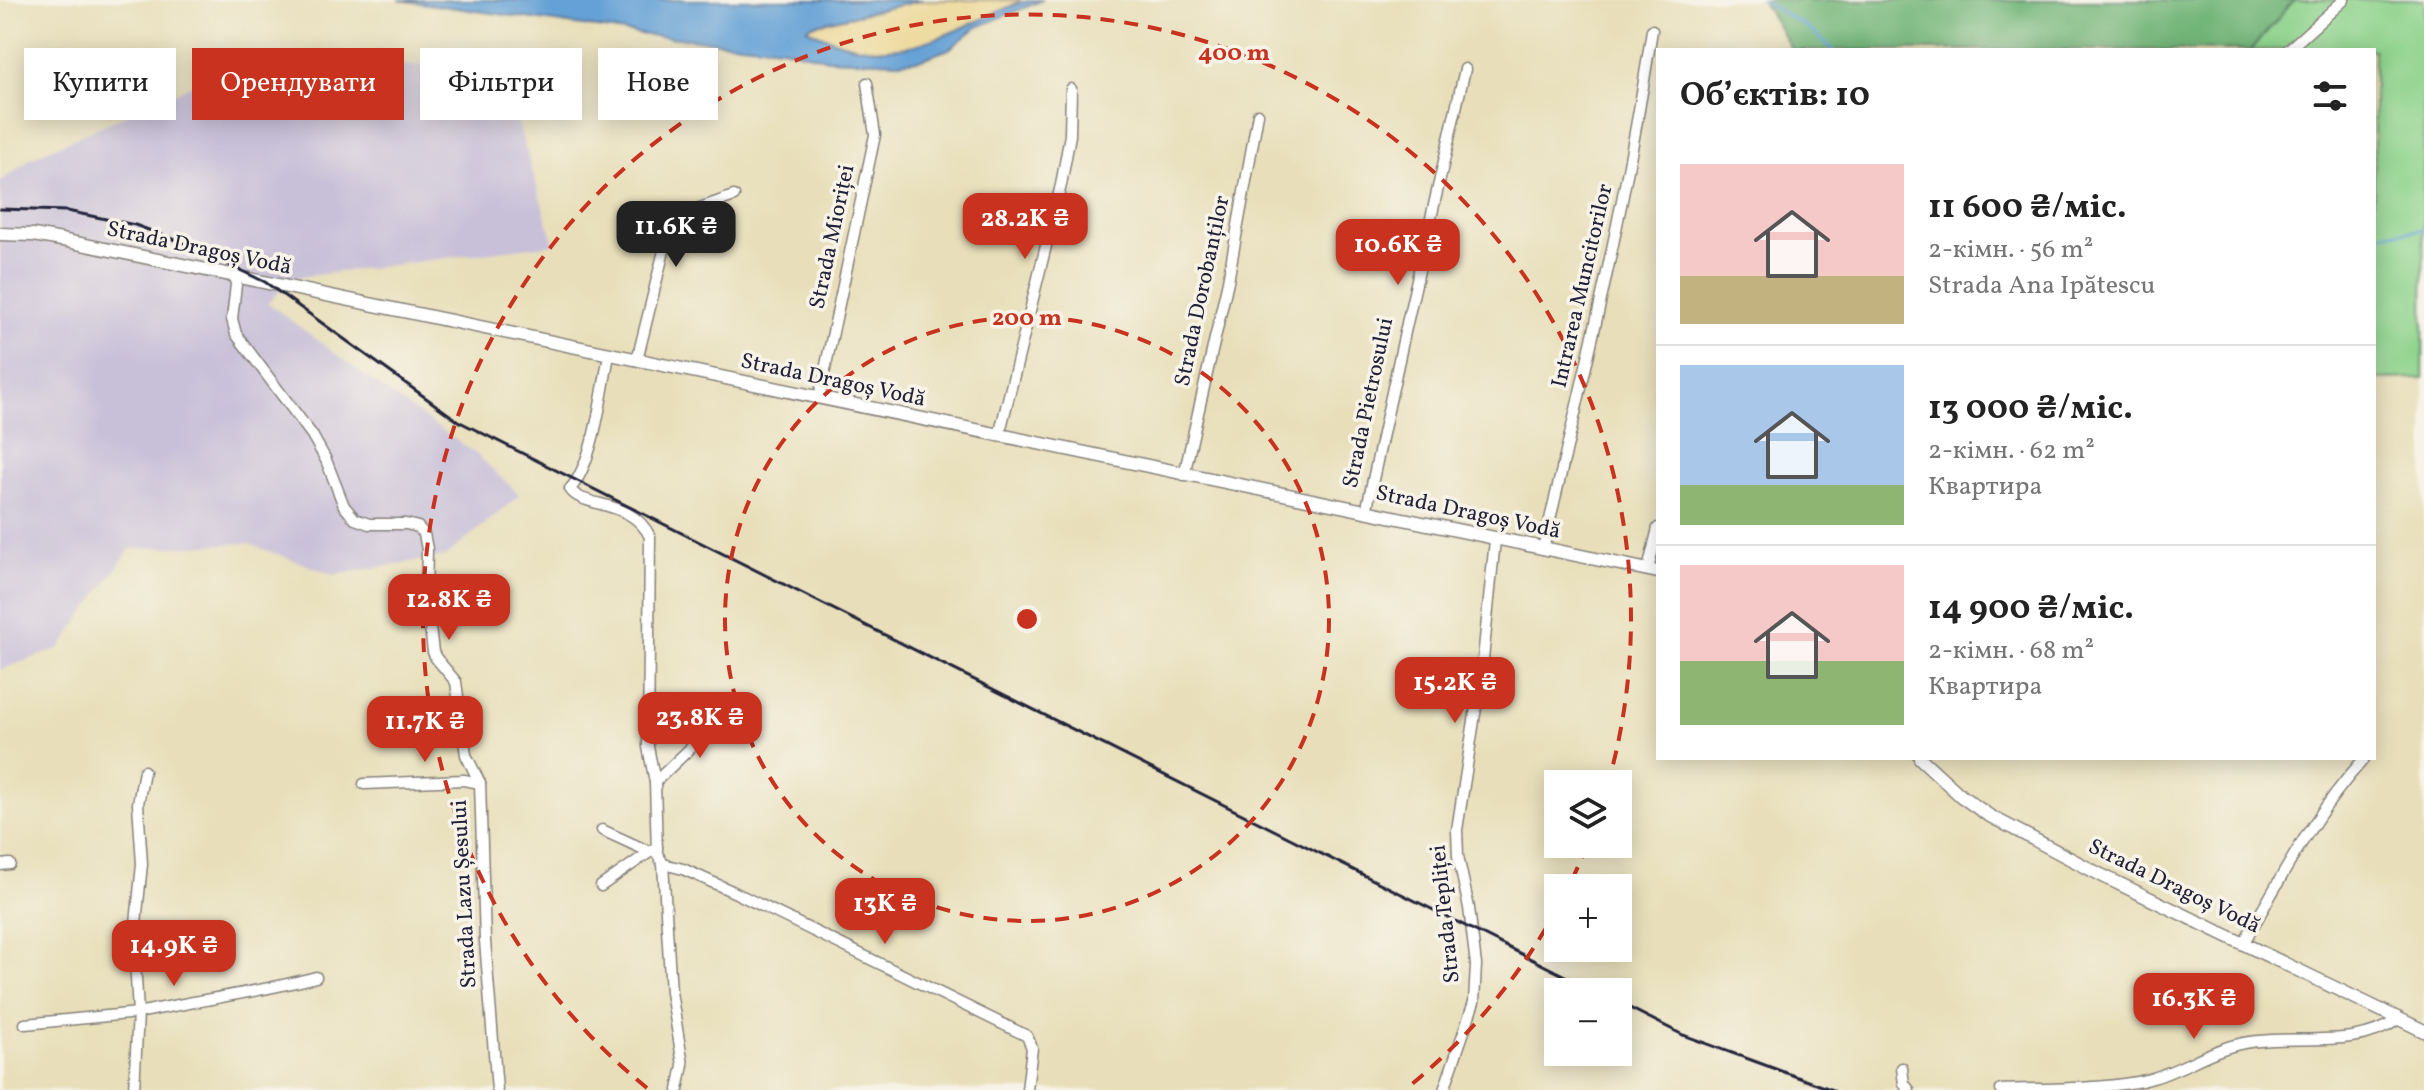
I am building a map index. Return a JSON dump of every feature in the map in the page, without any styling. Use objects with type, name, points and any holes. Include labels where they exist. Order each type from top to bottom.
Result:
[{"type":"main road","name":"Strada Dragoș Vodă","points":[[0,234],[62,240],[1653,571]]},
{"type":"main road","name":"Strada Dragoș Vodă","points":[[1922,760],[1961,796],[1988,815],[2101,875],[2424,1031]]},
{"type":"street","points":[[2290,48],[2344,0]]},
{"type":"street","name":"Intrarea Muncitorilor","points":[[1543,549],[1636,140],[1652,30]]},
{"type":"street","name":"Strada Pietrosului","points":[[1366,512],[1465,69]]},
{"type":"street","name":"Strada Mioriței","points":[[819,398],[875,135],[867,83]]},
{"type":"street","points":[[999,436],[1061,185],[1070,135],[1071,89]]},
{"type":"street","name":"Strada Dorobanților","points":[[1184,475],[1228,281],[1258,114]]},
{"type":"street","points":[[637,360],[672,218],[734,196]]},
{"type":"street","name":"Strada Lazu Șesului","points":[[237,276],[232,319],[236,334],[312,435],[326,460],[344,506],[355,519],[369,524],[406,524],[418,527],[424,534],[427,549],[426,594],[433,652],[456,682],[466,755],[480,783],[485,941],[497,1090]]},
{"type":"street","points":[[609,355],[588,457],[570,489],[581,499],[618,509],[637,518],[650,537],[647,720],[650,767],[655,782],[654,850],[663,864],[671,992],[683,1065],[678,1090]]},
{"type":"street","name":"Strada Tepliței","points":[[1444,1090],[1474,1002],[1476,965],[1458,856],[1457,830],[1482,669],[1495,540]]},
{"type":"street","points":[[1653,571],[1656,545]]},
{"type":"street","points":[[655,782],[723,717]]},
{"type":"street","points":[[2243,944],[2307,831],[2363,760]]},
{"type":"street","points":[[134,1090],[138,1013],[134,943],[142,864],[138,804],[144,771]]},
{"type":"street","points":[[364,784],[464,780],[480,783]]},
{"type":"street","points":[[602,830],[654,850]]},
{"type":"street","points":[[601,886],[654,850]]},
{"type":"street","points":[[663,864],[683,869],[736,893],[1027,1036],[1032,1042],[1027,1090]]},
{"type":"street","points":[[25,1024],[138,1013],[265,991],[316,977]]},
{"type":"street","points":[[2001,1090],[2129,1083],[2155,1078],[2219,1049],[2242,1043],[2266,1039],[2351,1037],[2379,1030],[2398,1019]]},
{"type":"street","points":[[1902,1068],[1904,1084],[1909,1090]]},
{"type":"shaded area","points":[[404,65],[420,66],[420,120],[517,120],[554,244],[293,278],[268,303],[475,453],[520,495],[446,556],[334,575],[247,543],[130,549],[60,648],[0,670],[0,182],[33,157],[115,120],[176,120],[176,92],[192,85],[192,120],[404,120]]},
{"type":"green space","points":[[1762,0],[2294,0],[2253,48],[1791,48]]},
{"type":"green space","points":[[2294,0],[2424,0],[2423,378],[2376,379],[2376,48],[2253,48]]},
{"type":"sand","points":[[923,0],[1020,0],[930,41],[892,49],[854,46],[807,30],[812,25]]},
{"type":"water","points":[[399,0],[923,0],[812,25],[807,29],[833,40],[877,49],[897,48],[938,38],[1013,5],[1043,0],[977,27],[949,49],[919,60],[899,62],[828,59],[782,48],[646,35]]},
{"type":"waterway","points":[[1761,0],[1804,25],[1832,48]]},
{"type":"waterway","points":[[2376,234],[2424,230]]},
{"type":"railway","points":[[0,209],[67,211],[135,225],[181,242],[265,282],[458,421],[1569,978]]},
{"type":"railway","points":[[1632,1009],[1683,1035],[1833,1090]]}]
